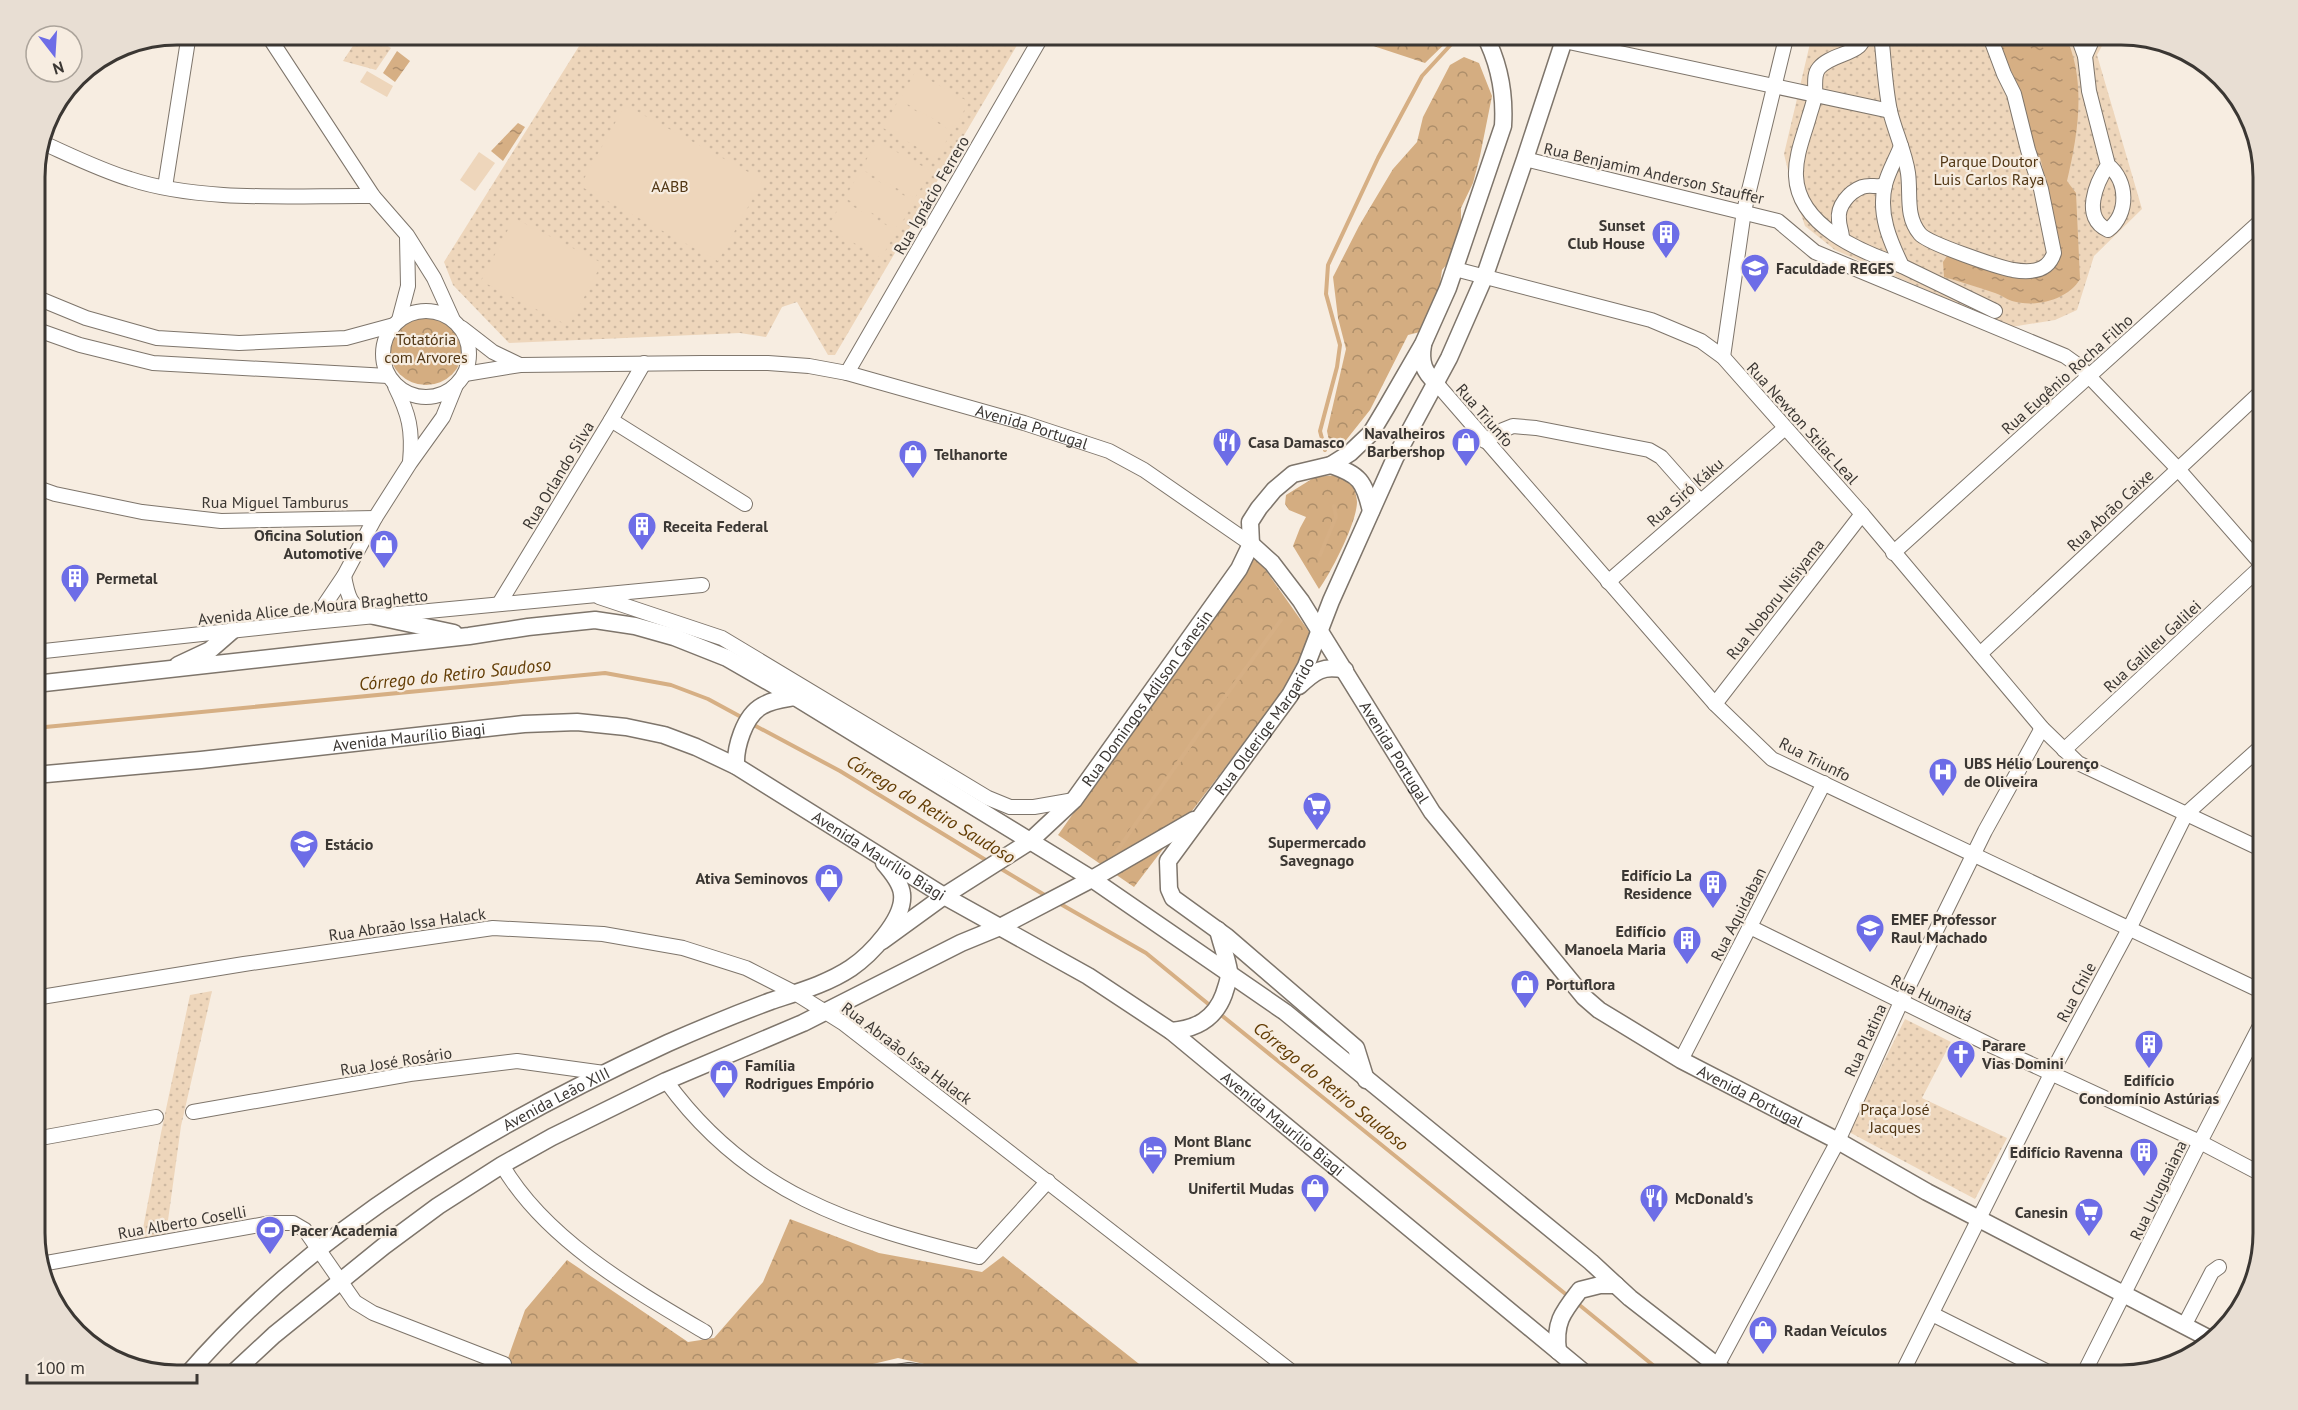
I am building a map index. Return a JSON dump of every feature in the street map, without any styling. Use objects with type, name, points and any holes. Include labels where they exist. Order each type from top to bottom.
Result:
[{"type":"main road","points":[[1330,465],[1350,453],[1371,433],[1423,344],[1455,269],[1503,126],[1502,83],[1490,45]]},
{"type":"main road","name":"Rua Olderige Margarido","points":[[1366,1080],[1356,1048],[1218,930],[1173,898],[1169,889],[1168,861],[1290,695],[1306,666],[1395,458],[1437,384],[1484,278],[1563,45]]},
{"type":"main road","points":[[1423,344],[1421,357],[1423,369],[1437,384]]},
{"type":"main road","points":[[1330,465],[1350,472],[1361,481],[1367,493],[1371,511]]},
{"type":"main road","name":"Rua Domingos Adilson Canesin","points":[[882,941],[944,896],[1029,842],[1074,800],[1239,569],[1251,544],[1250,522],[1259,508],[1274,490],[1293,474],[1330,465]]},
{"type":"main road","name":"Avenida Portugal","points":[[1251,544],[1272,563],[1320,630],[1432,812],[1584,997],[1599,1010],[1681,1060],[1838,1141],[2124,1296],[2203,1336]]},
{"type":"main road","points":[[374,616],[470,636]]},
{"type":"main road","points":[[45,683],[166,671],[595,620],[635,626],[675,637],[727,658],[795,697],[1092,879],[1285,1012],[1716,1365]]},
{"type":"main road","points":[[166,671],[210,650],[233,630]]},
{"type":"main road","points":[[1290,695],[1309,676],[1322,669],[1331,667],[1345,670]]},
{"type":"main road","points":[[736,766],[738,740],[755,710],[772,701],[795,697]]},
{"type":"main road","name":"Avenida Maurílio Biagi","points":[[45,774],[201,760],[524,724],[577,722],[626,727],[664,735],[696,747],[736,766],[944,896],[1088,976],[1171,1031],[1575,1365]]},
{"type":"main road","points":[[898,760],[927,762]]},
{"type":"main road","name":"Avenida Leão XIII","points":[[243,1365],[274,1335],[340,1281],[438,1206],[502,1165],[552,1137],[666,1081],[825,1013],[961,943],[1000,927],[1092,879],[1200,816]]},
{"type":"main road","name":"Avenida Leão XIII","points":[[196,1365],[214,1344],[319,1249],[467,1147],[604,1073],[695,1031],[829,980],[852,968],[882,941],[899,911],[903,894],[892,873],[877,856]]},
{"type":"main road","points":[[1171,1031],[1188,1029],[1201,1024],[1213,1014],[1221,1001],[1229,972],[1218,930]]},
{"type":"main road","points":[[1285,1012],[1315,1011]]},
{"type":"main road","points":[[1558,1350],[1556,1328],[1580,1290],[1600,1285],[1616,1285]]},
{"type":"street","points":[[165,187],[187,45]]},
{"type":"street","points":[[274,45],[373,196],[406,235],[434,278],[456,323],[466,337],[469,349],[469,362],[443,417],[375,518],[344,576],[313,622]]},
{"type":"street","name":"Rua Ignácio Ferrero","points":[[848,373],[1037,45]]},
{"type":"street","points":[[1595,45],[1890,111]]},
{"type":"street","points":[[1723,357],[1744,211],[1784,45]]},
{"type":"street","points":[[1859,45],[1839,54],[1819,68],[1815,75],[1815,95],[1798,155],[1796,176],[1800,194],[1810,214],[1842,238],[1875,256],[1902,266],[1995,311]]},
{"type":"street","points":[[1882,45],[1890,111],[1908,173],[1910,212],[1914,226],[1922,236],[2013,270],[2034,271],[2045,268],[2052,260],[2054,253],[2041,189],[2028,150],[2014,94],[1993,45]]},
{"type":"street","points":[[2081,45],[2108,165]]},
{"type":"street","points":[[2085,57],[2090,45]]},
{"type":"street","points":[[49,145],[131,180],[189,192],[218,195],[373,196]]},
{"type":"street","points":[[1901,146],[1885,185],[1882,208],[1886,228],[1902,266]]},
{"type":"street","name":"Rua Benjamim Anderson Stauffer","points":[[1525,159],[1778,220],[1815,252],[2065,356],[2089,376],[2178,470],[2253,555]]},
{"type":"street","points":[[1842,238],[1840,209],[1850,194],[1863,187],[1879,188],[1885,185]]},
{"type":"street","name":"Rua Eugênio Rocha Filho","points":[[1893,553],[2253,228]]},
{"type":"street","points":[[406,235],[408,286],[396,322],[383,344],[382,355],[391,380],[406,408],[412,439],[410,463]]},
{"type":"street","name":"Rua Newton Stilac Leal","points":[[1455,269],[1652,320],[1701,341],[1723,357],[1862,514],[2042,728],[2078,763],[2253,845]]},
{"type":"street","points":[[45,301],[86,318],[158,338],[239,343],[346,338],[426,310],[441,313],[456,323]]},
{"type":"street","name":"Avenida Portugal","points":[[456,323],[493,352],[520,365]]},
{"type":"street","points":[[45,333],[80,345],[153,363],[391,380],[405,392],[418,397],[438,395],[461,380]]},
{"type":"street","points":[[153,363],[158,338]]},
{"type":"street","name":"Rua Orlando Silva","points":[[499,604],[644,363]]},
{"type":"street","name":"Avenida Portugal","points":[[461,380],[520,365],[768,363],[809,366],[848,373],[1024,423],[1109,451],[1144,470],[1251,544]]},
{"type":"street","name":"Rua Triunfo","points":[[1437,384],[1715,704],[1772,759],[2253,987]]},
{"type":"street","name":"Rua Abrão Caixe","points":[[1980,654],[2253,399]]},
{"type":"street","points":[[611,420],[745,504]]},
{"type":"street","points":[[1485,441],[1513,426],[1536,428],[1649,450],[1661,457],[1700,501]]},
{"type":"street","name":"Rua Siró Káku","points":[[1608,582],[1785,428]]},
{"type":"street","name":"Rua Miguel Tamburus","points":[[45,490],[142,512],[221,521],[375,518]]},
{"type":"street","name":"Rua Noboru Nisiyama","points":[[1715,704],[1862,514]]},
{"type":"street","name":"Rua Galileu Galilei","points":[[2064,750],[2253,575]]},
{"type":"street","points":[[344,576],[351,602],[357,609],[374,616]]},
{"type":"street","points":[[595,595],[702,585]]},
{"type":"street","points":[[595,595],[722,638],[991,799],[1010,807],[1034,807],[1074,800]]},
{"type":"street","name":"Avenida Alice de Moura Braghetto","points":[[45,651],[595,595]]},
{"type":"street","name":"Rua Platina","points":[[1726,1365],[1838,1141],[1901,1002],[1973,855],[2042,728]]},
{"type":"street","name":"Rua Chile","points":[[1906,1365],[2051,1074],[2129,929],[2186,814],[2253,754]]},
{"type":"street","name":"Rua Aquidaban","points":[[1681,1060],[1824,783]]},
{"type":"street","points":[[991,799],[1029,842]]},
{"type":"street","name":"Rua Humaitá","points":[[1750,927],[1901,1002],[2200,1142],[2253,1169]]},
{"type":"street","name":"Rua Abraão Issa Halack","points":[[45,996],[244,964],[493,928],[603,934],[682,948],[746,968],[795,993],[843,1023],[1282,1365]]},
{"type":"street","name":"Rua Uruguaiana","points":[[2089,1365],[2253,1041]]},
{"type":"street","name":"Rua José Rosário","points":[[193,1112],[410,1074],[517,1061],[604,1073]]},
{"type":"street","points":[[666,1081],[687,1110],[714,1138],[751,1167],[796,1196],[860,1224],[912,1241],[980,1257],[1047,1181]]},
{"type":"street","points":[[45,1136],[156,1118]]},
{"type":"street","points":[[502,1165],[514,1187],[533,1208],[576,1246],[639,1293],[705,1332]]},
{"type":"street","name":"Rua Alberto Coselli","points":[[48,1263],[271,1222],[293,1223],[305,1230],[355,1302],[372,1313],[504,1364]]},
{"type":"street","points":[[2184,1326],[2212,1272],[2219,1267]]},
{"type":"street","points":[[1932,1314],[2032,1365]]},
{"type":"green space","points":[[353,45],[386,45],[391,48],[376,70],[343,61]]},
{"type":"green space","name":"AABB","points":[[580,45],[1017,45],[835,355],[828,355],[797,302],[782,307],[766,337],[740,333],[509,343],[453,285],[444,262]]},
{"type":"green space","points":[[1370,45],[1444,45],[1425,63]]},
{"type":"green space","name":"Parque Doutor Luis Carlos Raya","points":[[1810,45],[2102,45],[2097,55],[2142,209],[2094,256],[2077,310],[2055,320],[2011,327],[1835,250],[1805,226],[1784,154]]},
{"type":"green space","points":[[1464,57],[1479,63],[1492,96],[1473,183],[1461,208],[1461,228],[1454,256],[1442,270],[1438,298],[1420,332],[1408,335],[1370,410],[1339,449],[1331,450],[1327,431],[1346,349],[1338,318],[1333,277],[1359,226],[1393,169],[1417,142],[1423,117],[1450,65]]},
{"type":"green space","points":[[367,71],[393,86],[387,97],[360,82]]},
{"type":"green space","points":[[915,72],[969,102],[953,130],[900,100]]},
{"type":"green space","points":[[898,101],[952,131],[937,158],[883,128]]},
{"type":"green space","points":[[625,105],[763,180],[718,261],[580,186]]},
{"type":"green space","points":[[877,141],[931,171],[915,198],[861,169]]},
{"type":"green space","points":[[479,152],[495,163],[475,191],[460,180]]},
{"type":"green space","points":[[860,171],[914,201],[899,228],[845,198]]},
{"type":"green space","points":[[843,201],[897,231],[881,258],[827,228]]},
{"type":"green space","points":[[514,218],[602,263],[569,326],[481,281]]},
{"type":"green space","name":"Totatória com Arvores","points":[[426,311],[447,317],[457,327],[463,348],[457,369],[447,379],[426,385],[405,379],[395,369],[389,348],[395,327],[405,317]]},
{"type":"green space","points":[[1337,475],[1353,483],[1357,500],[1356,511],[1342,547],[1319,589],[1293,546],[1306,517],[1289,510],[1285,504],[1286,495],[1315,477]]},
{"type":"green space","points":[[1255,555],[1310,633],[1288,685],[1134,887],[1058,835]]},
{"type":"green space","points":[[212,991],[181,1126],[165,1242],[141,1239],[190,995]]},
{"type":"green space","name":"Praça José Jacques","points":[[1905,1019],[1951,1042],[1922,1098],[2007,1138],[1975,1199],[1849,1132]]},
{"type":"green space","points":[[790,1219],[879,1253],[982,1272],[1003,1256],[1140,1365],[928,1365],[898,1358],[869,1365],[506,1365],[525,1310],[567,1260],[688,1342],[714,1338],[763,1282]]},
{"type":"water","points":[[2000,45],[2069,45],[2076,70],[2078,107],[2077,126],[2067,181],[2076,193],[2080,279],[2068,292],[2040,303],[2012,301],[1995,293],[1944,277],[1943,262],[1951,250],[2035,277],[2053,270],[2059,260],[2050,199],[2041,161],[2031,145],[2022,95]]},
{"type":"water","points":[[397,51],[410,61],[395,82],[383,73]]},
{"type":"water","points":[[518,123],[525,127],[503,161],[491,151]]},
{"type":"waterway","points":[[1325,450],[1320,431],[1337,367],[1340,345],[1326,294],[1328,265],[1378,158],[1422,76],[1450,45]]},
{"type":"waterway","points":[[1320,555],[1336,517],[1334,506]]},
{"type":"waterway","points":[[1110,861],[1281,620]]},
{"type":"waterway","name":"Córrego do Retiro Saudoso","points":[[45,727],[605,673],[671,685],[708,699],[743,718]]},
{"type":"waterway","name":"Córrego do Retiro Saudoso","points":[[752,724],[840,771],[989,862]]},
{"type":"waterway","name":"Córrego do Retiro Saudoso","points":[[998,867],[1048,897]]},
{"type":"waterway","name":"Córrego do Retiro Saudoso","points":[[1057,902],[1146,953],[1212,1007]]},
{"type":"waterway","name":"Córrego do Retiro Saudoso","points":[[1220,1014],[1568,1296]]},
{"type":"waterway","name":"Córrego do Retiro Saudoso","points":[[1577,1303],[1653,1365]]},
{"type":"place","name":"Sunset Club House","points":[[1666,260]]},
{"type":"place","name":"Faculdade REGES","points":[[1755,294]]},
{"type":"place","name":"Casa Damasco","points":[[1227,468]]},
{"type":"place","name":"Navalheiros Barbershop","points":[[1466,468]]},
{"type":"place","name":"Telhanorte","points":[[913,480]]},
{"type":"place","name":"Receita Federal","points":[[642,552]]},
{"type":"place","name":"Oficina Solution Automotive","points":[[384,570]]},
{"type":"place","name":"Permetal","points":[[75,604]]},
{"type":"place","name":"UBS Hélio Lourenço de Oliveira","points":[[1943,798]]},
{"type":"place","name":"Supermercado Savegnago","points":[[1317,832]]},
{"type":"place","name":"Estácio","points":[[304,870]]},
{"type":"place","name":"Ativa Seminovos","points":[[829,904]]},
{"type":"place","name":"Edifício La Residence","points":[[1713,910]]},
{"type":"place","name":"EMEF Professor Raul Machado","points":[[1870,954]]},
{"type":"place","name":"Edifício Manoela Maria","points":[[1687,966]]},
{"type":"place","name":"Portuflora","points":[[1525,1010]]},
{"type":"place","name":"Edifício Condomínio Astúrias","points":[[2149,1070]]},
{"type":"place","name":"Parare Vias Domini","points":[[1961,1080]]},
{"type":"place","name":"Família Rodrigues Empório","points":[[724,1100]]},
{"type":"place","name":"Mont Blanc Premium","points":[[1153,1176]]},
{"type":"place","name":"Edifício Ravenna","points":[[2144,1178]]},
{"type":"place","name":"Unifertil Mudas","points":[[1315,1214]]},
{"type":"place","name":"McDonald's","points":[[1654,1224]]},
{"type":"place","name":"Canesin","points":[[2089,1238]]},
{"type":"place","name":"Pacer Academia","points":[[270,1256]]},
{"type":"place","name":"Radan Veículos","points":[[1763,1356]]}]
